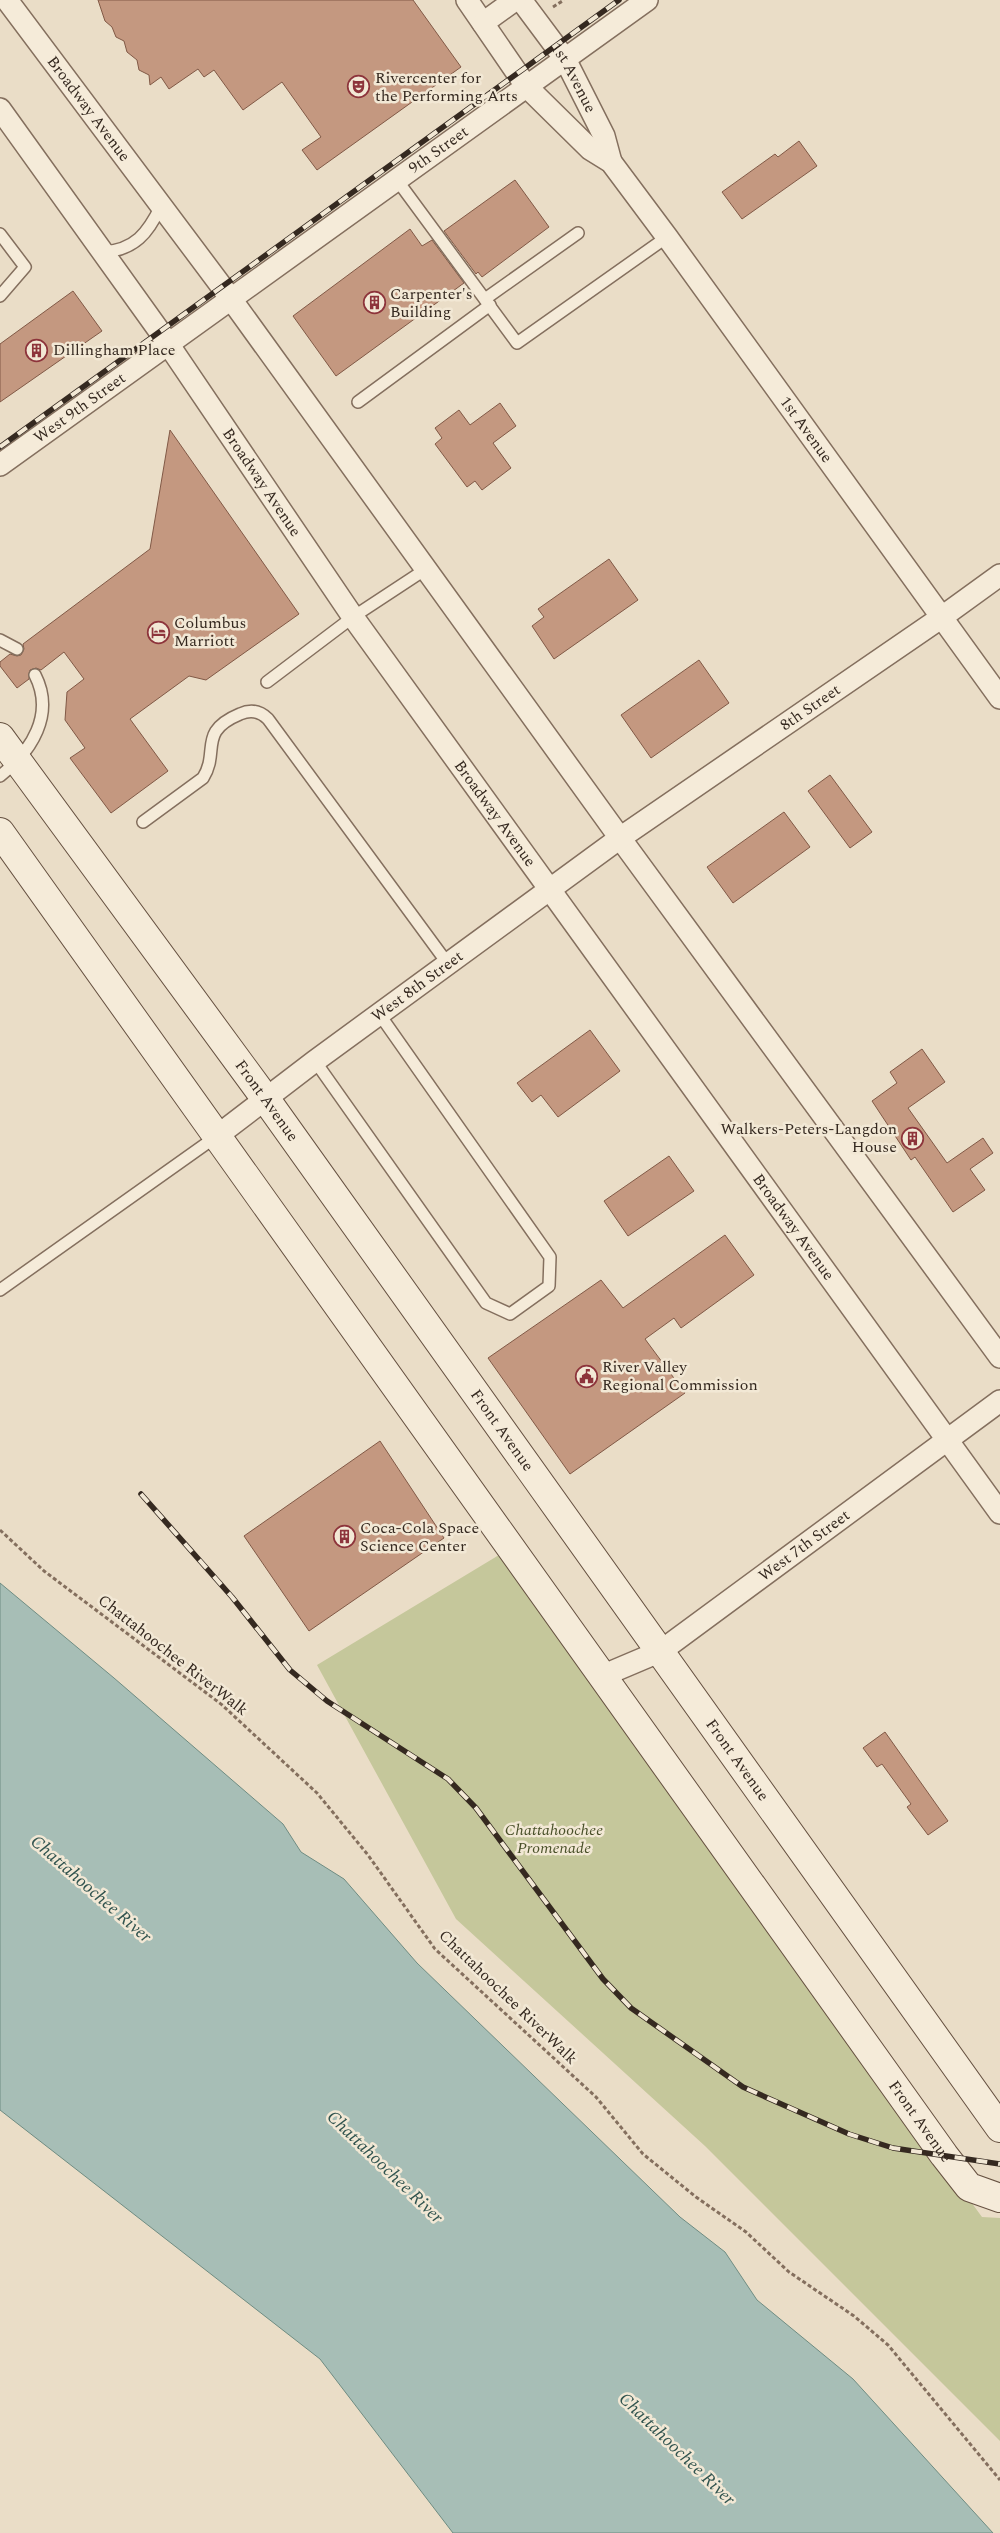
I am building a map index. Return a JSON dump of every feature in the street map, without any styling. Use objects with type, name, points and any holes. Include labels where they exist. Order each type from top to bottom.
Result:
[{"type":"street","name":"Broadway Avenue","points":[[7,0],[231,299],[620,838],[1000,1357]]},
{"type":"street","name":"1st Avenue","points":[[467,0],[526,86],[590,149],[611,162],[1000,698]]},
{"type":"street","points":[[483,23],[515,0]]},
{"type":"street","name":"1st Avenue","points":[[521,0],[565,59],[604,136],[611,162]]},
{"type":"street","name":"9th Street","points":[[231,299],[647,0]]},
{"type":"street","name":"Broadway Avenue","points":[[0,109],[168,344],[353,617],[1000,1513]]},
{"type":"street","name":"West 9th Street","points":[[0,465],[231,299]]},
{"type":"street","name":"8th Street","points":[[620,838],[942,617],[1000,575]]},
{"type":"street","name":"Front Avenue","points":[[0,737],[9,769],[265,1098],[1000,2128]]},
{"type":"street","name":"Front Avenue","points":[[0,832],[944,2156],[969,2187],[1000,2198]]},
{"type":"street","name":"West 8th Street","points":[[217,1136],[315,1061],[620,838]]},
{"type":"street","name":"West 7th Street","points":[[602,1676],[661,1651],[1000,1401]]},
{"type":"lane","points":[[397,180],[517,343],[667,237]]},
{"type":"lane","points":[[103,252],[114,252],[138,240],[148,231],[161,206]]},
{"type":"lane","points":[[358,402],[578,233]]},
{"type":"lane","points":[[0,234],[25,267],[0,296]]},
{"type":"lane","points":[[267,682],[353,617],[426,569]]},
{"type":"lane","points":[[0,640],[17,649]]},
{"type":"lane","points":[[9,769],[34,741],[39,728],[43,709],[41,686],[35,674]]},
{"type":"lane","points":[[143,822],[203,778],[208,770],[210,746],[215,731],[231,718],[247,711],[260,712],[268,720],[448,964]]},
{"type":"lane","points":[[315,1061],[486,1303],[510,1314],[549,1286],[550,1257],[380,1015]]},
{"type":"lane","points":[[0,1290],[217,1136]]},
{"type":"path","name":"Chattahoochee RiverWalk","points":[[0,1530],[44,1571],[221,1704],[317,1793],[368,1856],[436,1949],[596,2097],[643,2154],[696,2197],[746,2232],[789,2272],[854,2316],[888,2346],[1000,2480]]},
{"type":"green space","name":"Chattahoochee Promenade","points":[[499,1555],[982,2217],[1000,2218],[1000,2441],[705,2146],[456,1919],[317,1665]]},
{"type":"water","name":"Chattahoochee River","points":[[0,1583],[114,1678],[283,1824],[301,1852],[344,1879],[417,1963],[680,2217],[725,2252],[757,2300],[853,2379],[993,2533],[453,2533],[320,2359],[0,2110]]},
{"type":"building","name":"Rivercenter for the Performing Arts","points":[[98,0],[413,0],[461,67],[317,170],[302,150],[321,137],[282,82],[243,110],[214,70],[204,77],[198,69],[169,89],[161,77],[150,85],[149,75],[139,70],[137,60],[127,52],[124,41],[116,37],[112,27],[105,21]]},
{"type":"building","points":[[799,141],[817,166],[742,219],[722,192],[775,154],[778,157]]},
{"type":"building","points":[[515,180],[549,227],[482,277],[478,272],[476,274],[444,231]]},
{"type":"building","name":"Carpenter's Building","points":[[410,229],[422,246],[432,240],[464,283],[336,376],[293,316]]},
{"type":"building","name":"Dillingham Place","points":[[73,291],[102,331],[0,402],[0,344]]},
{"type":"building","points":[[500,403],[516,426],[493,443],[511,468],[482,490],[475,481],[467,487],[435,444],[442,438],[435,428],[459,410],[470,425]]},
{"type":"building","name":"Columbus Marriott","points":[[170,430],[299,614],[206,680],[189,676],[130,719],[168,771],[111,813],[70,758],[85,748],[65,720],[67,692],[84,679],[64,652],[41,670],[36,668],[30,670],[29,679],[17,688],[0,666],[0,662],[10,654],[21,655],[24,649],[23,644],[150,549]]},
{"type":"building","points":[[609,559],[638,600],[554,659],[532,626],[544,617],[538,609]]},
{"type":"building","points":[[699,660],[729,703],[651,758],[621,715]]},
{"type":"building","points":[[830,775],[872,832],[850,848],[808,791]]},
{"type":"building","points":[[784,812],[810,847],[733,903],[707,867]]},
{"type":"building","points":[[590,1030],[620,1071],[558,1117],[541,1095],[532,1102],[517,1083]]},
{"type":"building","points":[[922,1049],[945,1082],[908,1108],[947,1163],[983,1138],[993,1153],[970,1169],[985,1190],[953,1212],[915,1157],[911,1160],[872,1101],[897,1083],[890,1072]]},
{"type":"building","points":[[669,1156],[694,1191],[628,1236],[604,1201]]},
{"type":"building","name":"River Valley Regional Commission","points":[[725,1235],[754,1275],[681,1328],[674,1318],[645,1339],[685,1393],[570,1474],[488,1358],[601,1280],[623,1308]]},
{"type":"building","name":"Coca-Cola Space Science Center","points":[[380,1441],[444,1538],[309,1631],[244,1536]]},
{"type":"building","points":[[885,1732],[948,1821],[928,1835],[907,1807],[911,1804],[882,1764],[877,1767],[863,1748]]},
{"type":"railway","points":[[0,447],[619,0]]},
{"type":"railway","points":[[141,1494],[232,1597],[290,1670],[327,1701],[448,1779],[476,1808],[603,1979],[631,2008],[743,2087],[849,2134],[893,2148],[1000,2164]]},
{"type":"place","name":"Rivercenter for the Performing Arts","points":[[359,87]]},
{"type":"place","name":"Carpenter's Building","points":[[374,303]]},
{"type":"place","name":"Dillingham Place","points":[[37,350]]},
{"type":"place","name":"Columbus Marriott","points":[[158,632]]},
{"type":"place","name":"Walkers-Peters-Langdon House","points":[[913,1138]]},
{"type":"place","name":"River Valley Regional Commission","points":[[586,1376]]},
{"type":"place","name":"Coca-Cola Space Science Center","points":[[344,1537]]}]
